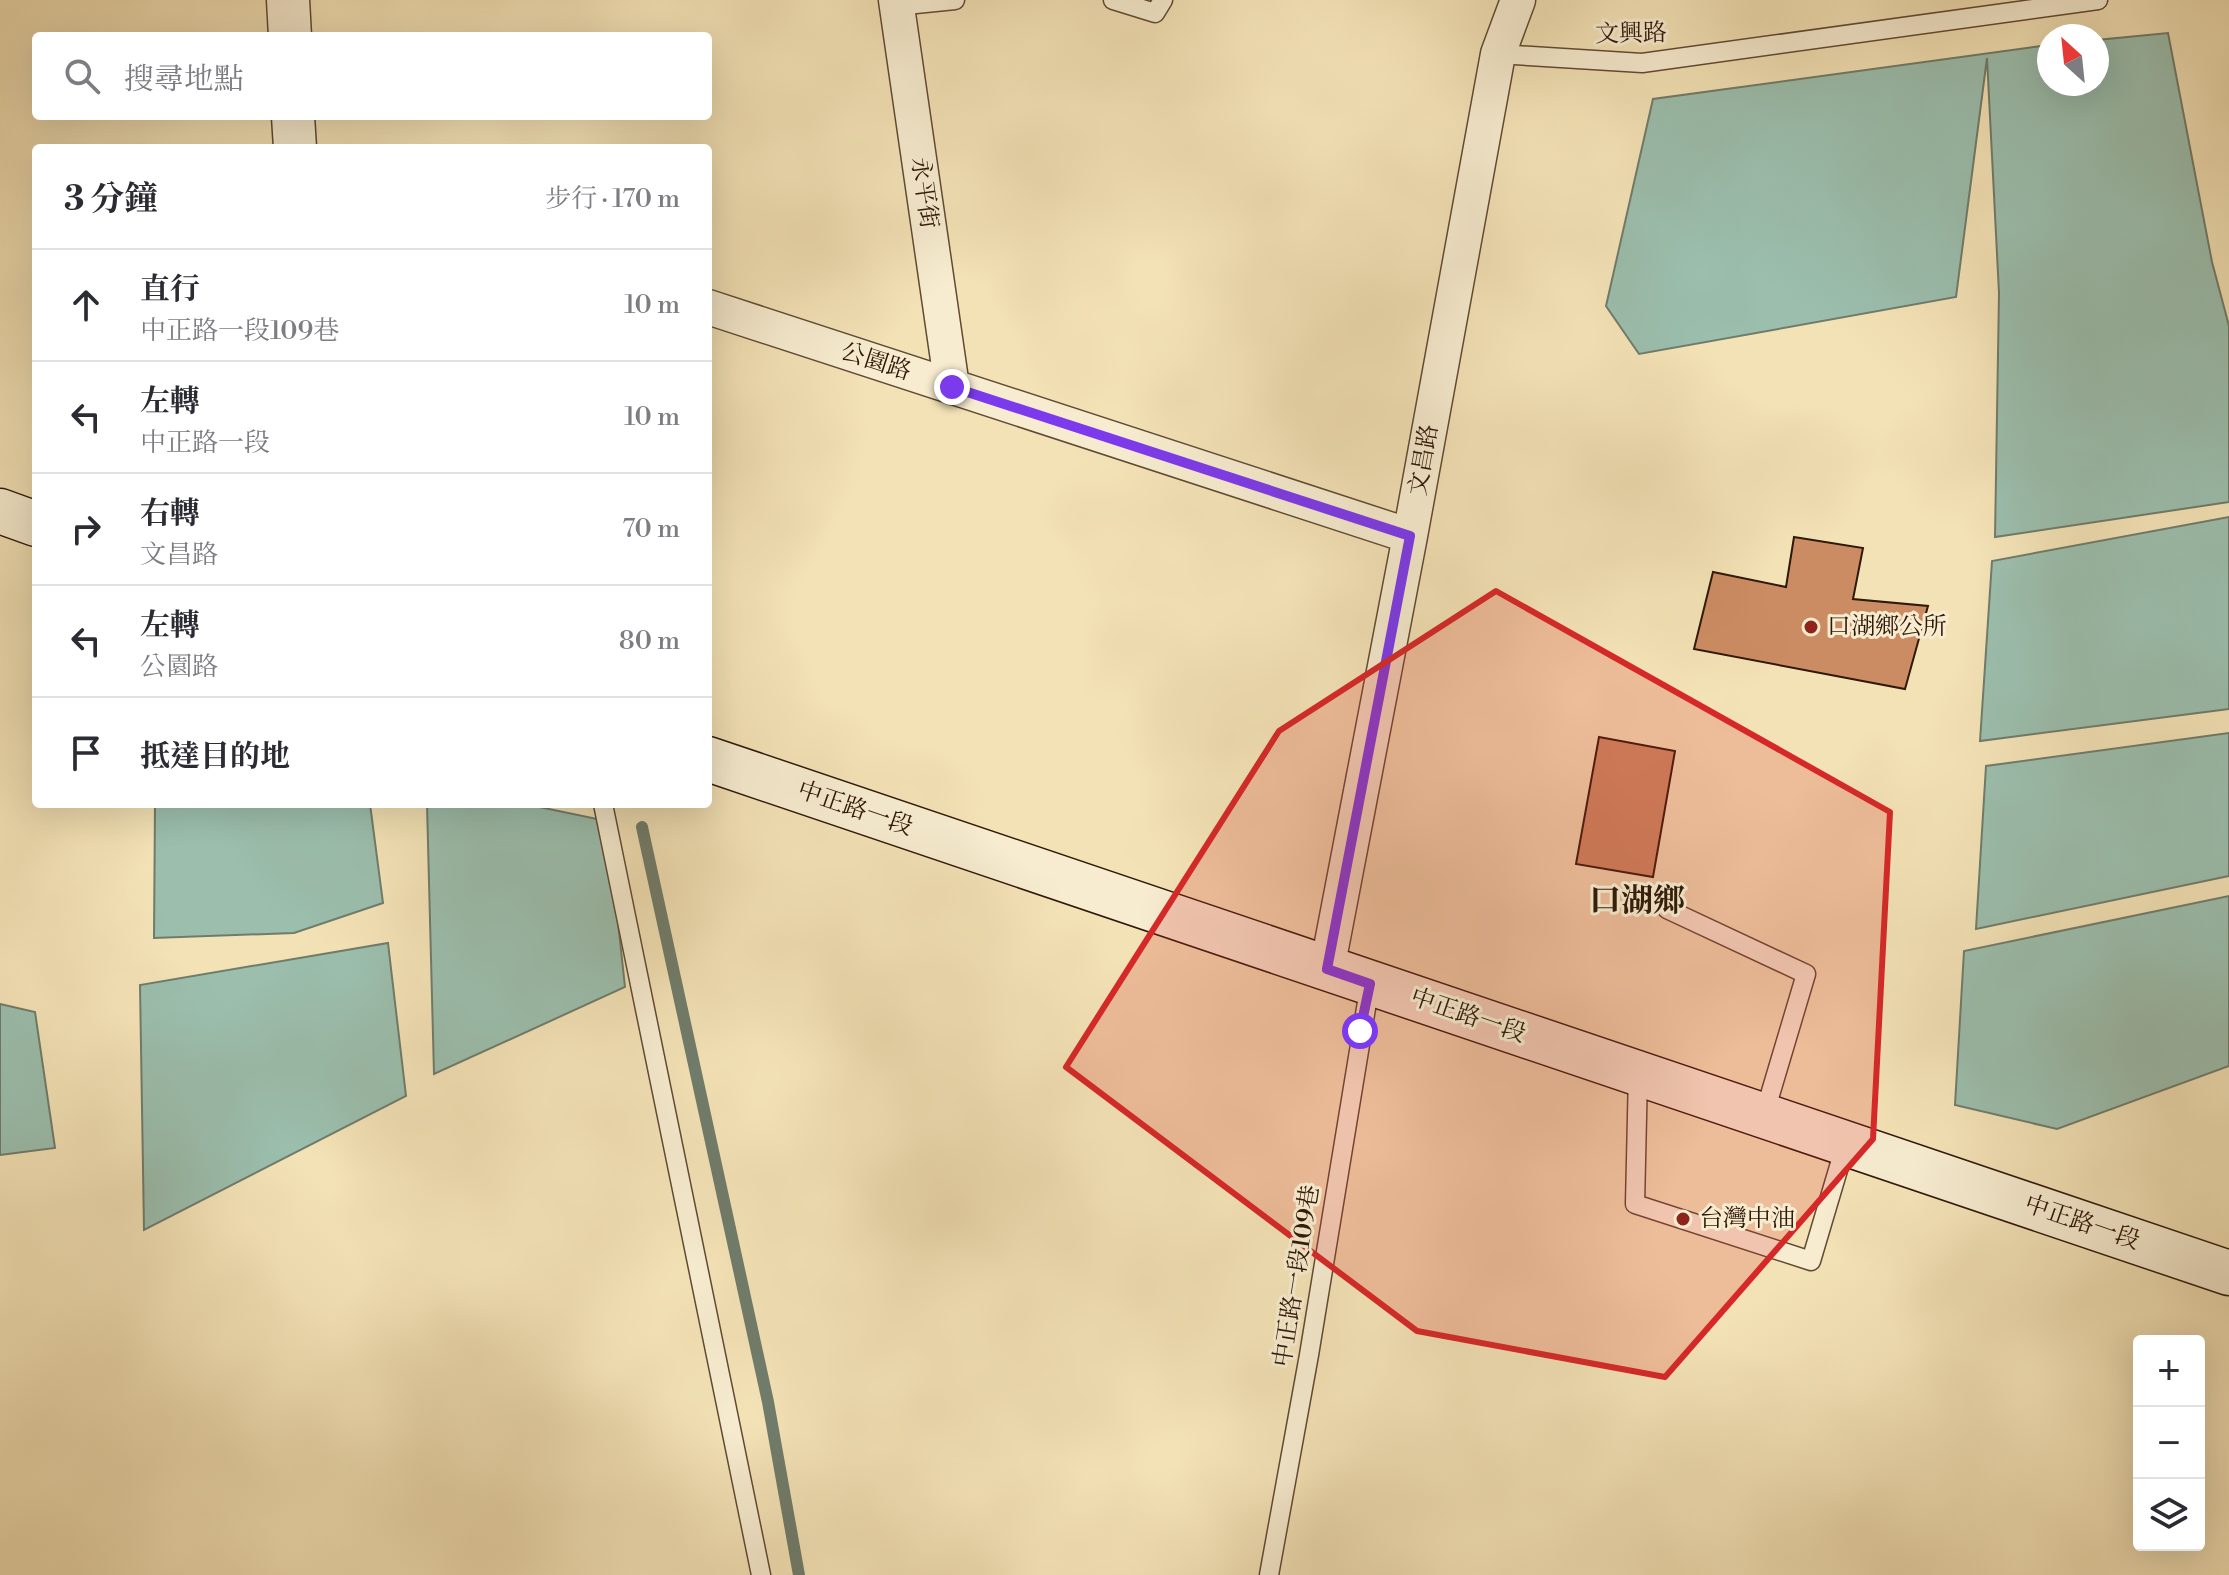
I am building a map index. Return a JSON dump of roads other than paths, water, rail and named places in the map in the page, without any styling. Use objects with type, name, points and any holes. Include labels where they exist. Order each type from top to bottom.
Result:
[{"type":"main road","points":[[0,511],[32,523]]},
{"type":"main road","name":"中正路一段","points":[[712,760],[2229,1273]]},
{"type":"street","points":[[288,0],[290,32]]},
{"type":"street","name":"文昌路","points":[[1327,969],[1498,54],[1518,0]]},
{"type":"street","name":"永平街","points":[[896,3],[952,387]]},
{"type":"street","points":[[293,120],[295,144]]},
{"type":"street","name":"公園路","points":[[712,308],[1410,536]]},
{"type":"lane","points":[[896,3],[955,0]]},
{"type":"lane","points":[[1113,0],[1155,13],[1163,0]]},
{"type":"lane","name":"文興路","points":[[1498,54],[1642,63],[2098,0]]},
{"type":"lane","points":[[604,808],[761,1575]]},
{"type":"lane","points":[[1667,909],[1806,974],[1764,1115]]},
{"type":"lane","name":"中正路一段109巷","points":[[1269,1575],[1370,984]]},
{"type":"lane","points":[[1638,1073],[1635,1204],[1811,1261],[1846,1143]]},
{"type":"waterway","points":[[642,827],[768,1402],[799,1575]]},
{"type":"place","name":"口湖鄉公所","points":[[1811,627]]},
{"type":"place","name":"台灣中油","points":[[1683,1219]]},
{"type":"district","name":"口湖鄉","points":[[1637,901]]}]
